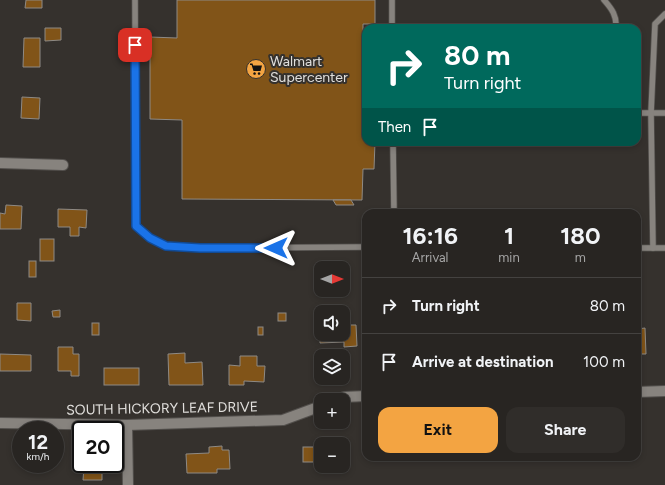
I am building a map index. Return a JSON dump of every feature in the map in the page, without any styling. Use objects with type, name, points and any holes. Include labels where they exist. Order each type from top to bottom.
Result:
[{"type":"street","points":[[0,163],[63,165]]},
{"type":"street","points":[[641,392],[665,391]]},
{"type":"street","points":[[350,397],[362,396]]},
{"type":"street","name":"SOUTH HICKORY LEAF DRIVE","points":[[0,423],[127,425],[283,420],[314,409]]},
{"type":"street","points":[[127,425],[128,485]]},
{"type":"lane","points":[[135,0],[136,226],[150,238],[166,246],[200,248],[362,247]]},
{"type":"lane","points":[[392,0],[392,24]]},
{"type":"lane","points":[[604,0],[613,10],[617,24]]},
{"type":"lane","points":[[653,248],[651,114],[655,24],[665,14]]},
{"type":"lane","points":[[641,113],[665,113]]},
{"type":"lane","points":[[393,146],[394,209]]},
{"type":"lane","points":[[641,248],[665,248]]},
{"type":"building","points":[[26,0],[42,0],[42,8],[25,8]]},
{"type":"building","name":"Walmart Supercenter","points":[[177,0],[375,0],[375,24],[362,24],[362,146],[375,146],[374,169],[363,169],[362,200],[182,199],[182,120],[150,119],[150,37],[177,38]]},
{"type":"building","points":[[45,28],[61,28],[61,40],[45,41]]},
{"type":"building","points":[[24,38],[40,38],[40,67],[23,67]]},
{"type":"building","points":[[22,97],[40,98],[39,119],[21,118]]},
{"type":"building","points":[[333,200],[351,200],[354,205],[336,205]]},
{"type":"building","points":[[6,205],[22,206],[21,229],[0,229],[0,213],[5,214]]},
{"type":"building","points":[[58,209],[87,210],[86,228],[79,227],[79,236],[70,236],[70,227],[58,227]]},
{"type":"building","points":[[40,239],[54,239],[54,261],[40,261]]},
{"type":"building","points":[[29,261],[36,261],[36,277],[29,277]]},
{"type":"building","points":[[17,303],[31,303],[31,321],[17,320]]},
{"type":"building","points":[[60,310],[60,317],[53,317],[52,311]]},
{"type":"building","points":[[278,313],[286,313],[286,321],[278,321]]},
{"type":"building","points":[[92,323],[99,323],[99,335],[92,335]]},
{"type":"building","points":[[350,325],[356,325],[357,346],[344,347],[344,342],[320,343],[320,341],[350,341]]},
{"type":"building","points":[[258,327],[263,327],[263,335],[258,335]]},
{"type":"building","points":[[641,328],[645,328],[646,354],[641,354]]},
{"type":"building","points":[[58,347],[73,347],[73,354],[79,354],[79,376],[71,376],[71,371],[58,371]]},
{"type":"building","points":[[185,353],[185,363],[202,362],[203,385],[169,385],[168,354]]},
{"type":"building","points":[[0,354],[31,355],[31,371],[0,371]]},
{"type":"building","points":[[240,356],[257,356],[257,366],[265,366],[264,382],[244,381],[244,385],[229,385],[229,365],[240,366]]},
{"type":"building","points":[[104,368],[139,368],[139,385],[104,385]]},
{"type":"building","points":[[222,446],[222,450],[229,450],[230,469],[217,469],[217,473],[187,473],[186,454],[209,453],[209,447]]},
{"type":"building","points":[[303,447],[314,447],[314,462],[303,462]]},
{"type":"building","points":[[84,473],[102,473],[102,480],[83,480]]},
{"type":"place","name":"Walmart Supercenter","points":[[256,69]]},
{"type":"route","points":[[135,45],[136,226],[150,238],[166,246],[200,248],[276,248]]}]
